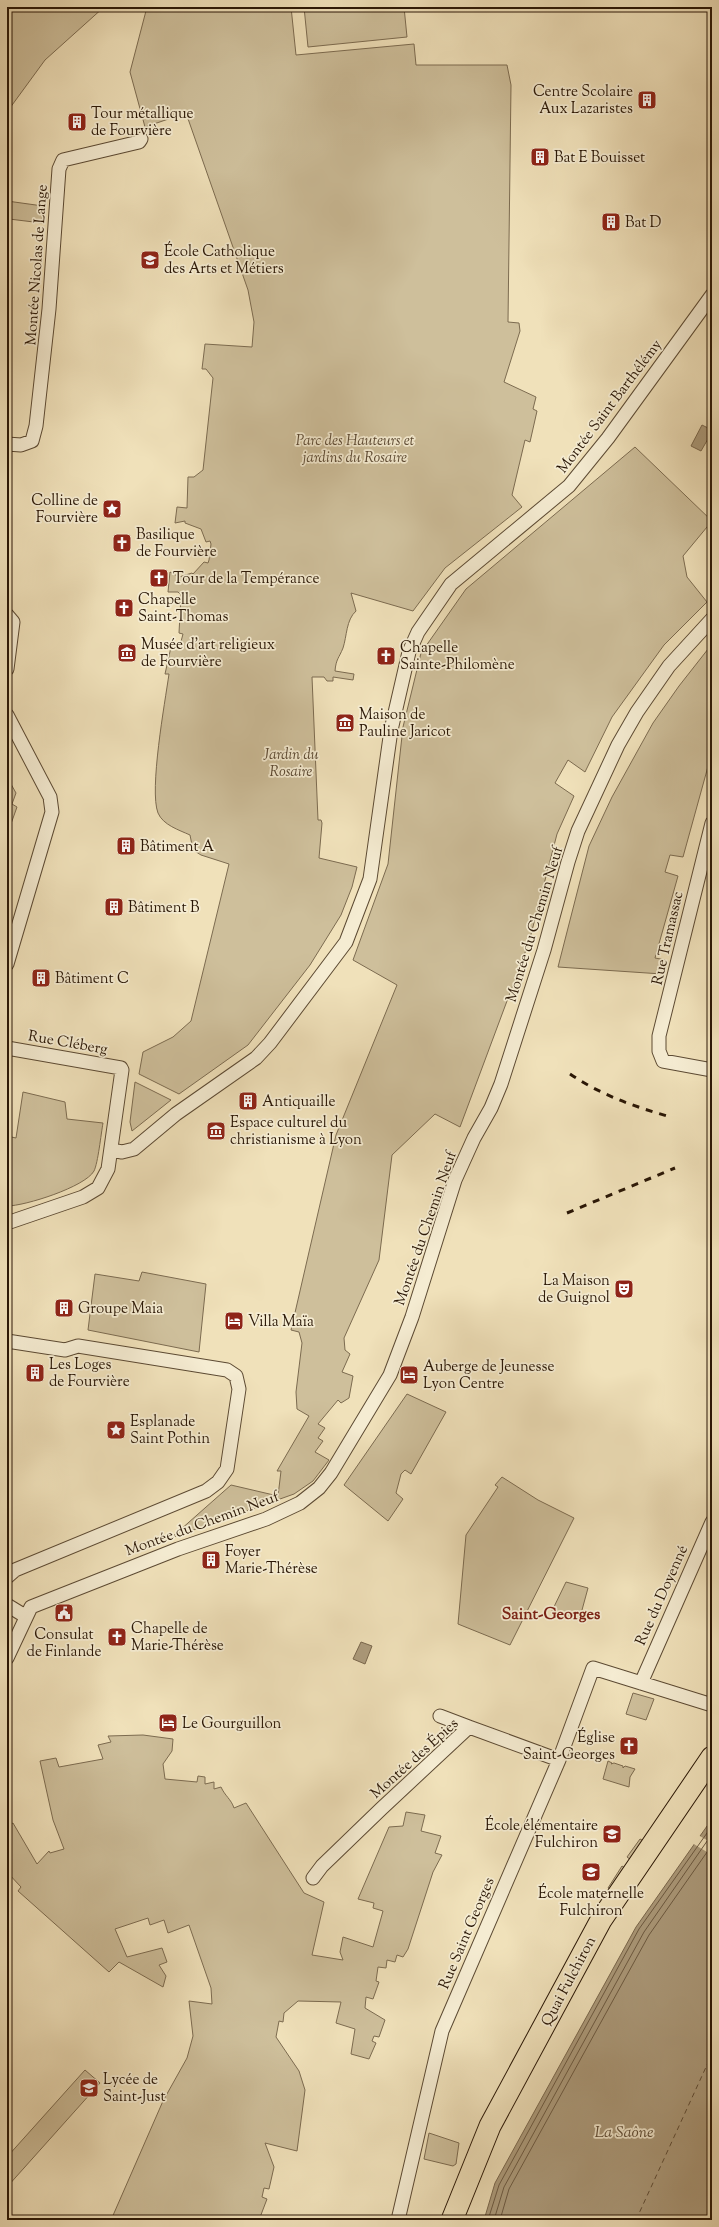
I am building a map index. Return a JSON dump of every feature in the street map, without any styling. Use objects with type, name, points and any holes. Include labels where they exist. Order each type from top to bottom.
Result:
[{"type":"main road","name":"Quai Fulchiron","points":[[452,2220],[490,2126],[601,1920],[712,1757]]},
{"type":"street","name":"Montée Nicolas de Lange","points":[[7,444],[21,445],[32,441],[36,426],[49,309],[59,169],[64,160],[138,142],[141,139]]},
{"type":"street","name":"Montée Saint Barthélémy","points":[[111,1150],[122,1152],[134,1149],[176,1114],[256,1058],[270,1044],[346,942],[370,879],[391,730],[409,652],[418,632],[450,584],[569,486],[608,438],[712,295]]},
{"type":"street","points":[[7,615],[13,622],[7,669]]},
{"type":"street","name":"Montée du Chemin Neuf","points":[[7,1658],[25,1616],[31,1607],[60,1594],[178,1549],[272,1516],[300,1503],[319,1488],[332,1473],[390,1375],[412,1316],[455,1180],[474,1138],[491,1108],[500,1084],[544,950],[578,831],[618,745],[637,712],[669,666],[712,619]]},
{"type":"street","points":[[7,715],[50,797],[52,812],[7,964]]},
{"type":"street","name":"Rue Tramassac","points":[[712,823],[659,1036],[659,1051],[663,1062],[712,1070]]},
{"type":"street","name":"Rue Cléberg","points":[[7,1048],[121,1068],[122,1070],[111,1150]]},
{"type":"street","points":[[7,1223],[91,1193],[98,1188],[107,1174],[111,1150]]},
{"type":"street","points":[[7,1341],[65,1350],[78,1346],[227,1370],[236,1376],[239,1389],[226,1469],[218,1482],[206,1491],[15,1570],[7,1577]]},
{"type":"street","name":"Rue du Doyenné","points":[[641,1683],[712,1522]]},
{"type":"street","points":[[7,1605],[25,1616]]},
{"type":"street","name":"Rue Saint Georges","points":[[398,2220],[442,2031],[559,1760],[592,1668],[641,1683]]},
{"type":"street","points":[[641,1683],[712,1704]]},
{"type":"street","points":[[440,1716],[469,1727]]},
{"type":"street","name":"Montée des Épies","points":[[313,1878],[322,1866],[469,1727],[559,1760]]},
{"type":"green space","points":[[7,7],[104,7],[45,60],[7,112]]},
{"type":"green space","name":"Parc des Hauteurs et jardins du Rosaire","points":[[147,7],[291,7],[296,55],[414,44],[416,65],[507,65],[511,85],[508,322],[519,323],[520,331],[504,382],[536,397],[533,409],[537,411],[530,442],[525,440],[512,495],[522,507],[445,568],[413,611],[351,593],[356,611],[350,619],[343,648],[337,661],[335,671],[354,674],[353,680],[333,677],[333,681],[327,681],[324,677],[312,677],[318,820],[321,820],[322,823],[319,858],[357,867],[352,887],[341,915],[310,965],[248,1045],[179,1094],[139,1074],[143,1052],[173,1037],[191,1021],[229,864],[201,855],[193,850],[190,835],[167,824],[158,813],[155,786],[156,766],[169,674],[165,674],[171,647],[179,649],[183,634],[179,633],[181,595],[178,592],[168,592],[170,572],[179,577],[193,574],[204,562],[208,563],[209,560],[211,544],[210,541],[206,542],[201,529],[185,523],[185,521],[175,523],[177,507],[187,508],[188,477],[194,477],[203,470],[213,378],[206,369],[202,369],[205,344],[252,347],[254,322],[248,290],[186,113],[145,127],[130,72]]},
{"type":"green space","points":[[304,7],[404,7],[407,37],[308,47]]},
{"type":"green space","points":[[7,201],[43,206],[42,223],[9,219],[7,222]]},
{"type":"green space","points":[[635,447],[712,521],[683,556],[687,577],[707,602],[664,645],[612,717],[585,772],[568,760],[555,783],[574,796],[557,834],[529,942],[460,1127],[435,1114],[392,1155],[379,1260],[344,1338],[345,1350],[350,1354],[342,1372],[353,1376],[349,1398],[341,1403],[338,1400],[318,1424],[325,1428],[318,1438],[323,1441],[315,1452],[329,1460],[313,1481],[294,1494],[171,1538],[231,1485],[278,1496],[281,1471],[277,1471],[309,1416],[297,1409],[296,1392],[302,1343],[299,1332],[291,1330],[336,1135],[397,985],[353,960],[388,864],[403,727],[421,653],[466,589]]},
{"type":"green space","points":[[712,644],[712,752],[683,857],[670,855],[665,872],[678,876],[655,958],[666,960],[662,974],[558,967],[589,846],[612,797],[653,723],[679,686]]},
{"type":"green space","points":[[7,777],[16,793],[12,804],[17,807],[7,835]]},
{"type":"green space","points":[[135,1082],[171,1100],[132,1131],[130,1122]]},
{"type":"green space","points":[[23,1092],[65,1102],[67,1119],[103,1123],[94,1171],[88,1177],[67,1189],[54,1194],[27,1203],[7,1206],[7,1136],[16,1138]]},
{"type":"green space","points":[[142,1272],[206,1284],[199,1352],[88,1330],[95,1274],[139,1281]]},
{"type":"green space","points":[[407,1394],[446,1412],[411,1474],[405,1470],[401,1474],[396,1493],[403,1499],[388,1521],[344,1485]]},
{"type":"green space","points":[[502,1477],[538,1500],[574,1518],[510,1645],[458,1624],[466,1535],[498,1487],[495,1485]]},
{"type":"green space","points":[[566,1582],[588,1588],[579,1621],[551,1613]]},
{"type":"green space","points":[[633,1693],[654,1699],[646,1720],[626,1714]]},
{"type":"green space","points":[[143,1735],[173,1739],[172,1751],[163,1764],[165,1779],[197,1782],[198,1776],[205,1777],[205,1784],[214,1782],[214,1789],[221,1787],[234,1808],[246,1803],[304,1893],[324,1902],[312,1955],[343,1960],[340,1952],[343,1937],[373,1947],[383,1911],[373,1908],[374,1903],[358,1899],[389,1827],[403,1826],[406,1812],[425,1815],[421,1831],[441,1836],[435,1853],[442,1855],[433,1872],[408,1949],[403,1957],[397,1955],[395,1962],[387,1960],[386,1968],[378,1967],[376,1981],[379,1982],[373,1999],[366,1997],[365,2008],[385,2020],[379,2037],[374,2036],[372,2041],[376,2043],[369,2059],[351,2054],[355,2029],[336,2023],[341,2002],[298,2001],[284,2013],[283,2022],[279,2021],[276,2037],[299,2071],[305,2090],[297,2151],[265,2143],[274,2167],[269,2189],[264,2188],[262,2197],[267,2199],[259,2220],[111,2220],[163,2101],[187,2058],[193,2036],[189,2001],[212,2004],[211,1988],[189,1925],[168,1933],[164,1920],[150,1925],[148,1918],[115,1929],[127,1957],[162,1948],[167,1962],[159,1965],[166,1976],[163,1987],[119,1962],[109,1972],[18,1891],[21,1887],[7,1872],[7,1826],[13,1823],[37,1864],[49,1851],[50,1853],[64,1849],[53,1820],[40,1761],[56,1758],[59,1767],[103,1759],[98,1745],[111,1742],[108,1736]]},
{"type":"green space","points":[[608,1761],[612,1763],[611,1764],[614,1763],[623,1766],[623,1768],[625,1766],[635,1769],[630,1777],[629,1787],[603,1779]]},
{"type":"green space","points":[[640,1839],[644,1841],[612,1890],[608,1888],[622,1866],[625,1868],[631,1860],[627,1857]]},
{"type":"green space","points":[[85,2070],[100,2083],[7,2187],[7,2157]]},
{"type":"green space","points":[[429,2133],[459,2143],[456,2164],[453,2166],[424,2159]]},
{"type":"water","points":[[702,425],[712,430],[712,432],[701,451],[691,446]]},
{"type":"water","points":[[361,1642],[372,1646],[365,1664],[353,1659]]},
{"type":"water","name":"La Saône","points":[[712,1819],[712,2220],[484,2220],[495,2183],[636,1927]]},
{"type":"pier","points":[[698,1835],[712,1843],[712,1855],[692,1843]]},
{"type":"ferry route","points":[[636,2220],[712,2054]]},
{"type":"railway","points":[[570,1074],[619,1100],[671,1117]]},
{"type":"railway","points":[[567,1213],[675,1168]]},
{"type":"place","name":"Centre Scolaire Aux Lazaristes","points":[[647,100]]},
{"type":"place","name":"Tour métallique de Fourvière","points":[[77,122]]},
{"type":"place","name":"Bat E Bouisset","points":[[540,157]]},
{"type":"place","name":"Bat D","points":[[611,222]]},
{"type":"place","name":"École Catholique des Arts et Métiers","points":[[150,260]]},
{"type":"place","name":"Colline de Fourvière","points":[[112,509]]},
{"type":"place","name":"Basilique de Fourvière","points":[[122,543]]},
{"type":"place","name":"Tour de la Tempérance","points":[[159,578]]},
{"type":"place","name":"Chapelle Saint-Thomas","points":[[124,608]]},
{"type":"place","name":"Musée d'art religieux de Fourvière","points":[[127,653]]},
{"type":"place","name":"Chapelle Sainte-Philomène","points":[[386,656]]},
{"type":"place","name":"Maison de Pauline Jaricot","points":[[345,723]]},
{"type":"place","name":"Bâtiment A","points":[[126,846]]},
{"type":"place","name":"Bâtiment B","points":[[114,907]]},
{"type":"place","name":"Bâtiment C","points":[[41,978]]},
{"type":"place","name":"Antiquaille","points":[[248,1101]]},
{"type":"place","name":"Espace culturel du christianisme à Lyon","points":[[216,1131]]},
{"type":"place","name":"La Maison de Guignol","points":[[624,1289]]},
{"type":"place","name":"Groupe Maia","points":[[64,1308]]},
{"type":"place","name":"Villa Maïa","points":[[234,1321]]},
{"type":"place","name":"Les Loges de Fourvière","points":[[35,1373]]},
{"type":"place","name":"Auberge de Jeunesse Lyon Centre","points":[[409,1375]]},
{"type":"place","name":"Esplanade Saint Pothin","points":[[116,1430]]},
{"type":"place","name":"Foyer Marie-Thérèse","points":[[211,1560]]},
{"type":"place","name":"Consulat de Finlande","points":[[64,1613]]},
{"type":"place","name":"Chapelle de Marie-Thérèse","points":[[117,1637]]},
{"type":"place","name":"Le Gourguillon","points":[[168,1723]]},
{"type":"place","name":"Église Saint-Georges","points":[[629,1746]]},
{"type":"place","name":"École élémentaire Fulchiron","points":[[612,1834]]},
{"type":"place","name":"École maternelle Fulchiron","points":[[591,1872]]},
{"type":"place","name":"Lycée de Saint-Just","points":[[89,2088]]},
{"type":"district","name":"Saint-Georges","points":[[551,1613]]},
{"type":"park label","name":"Jardin du Rosaire","points":[[291,762]]}]
